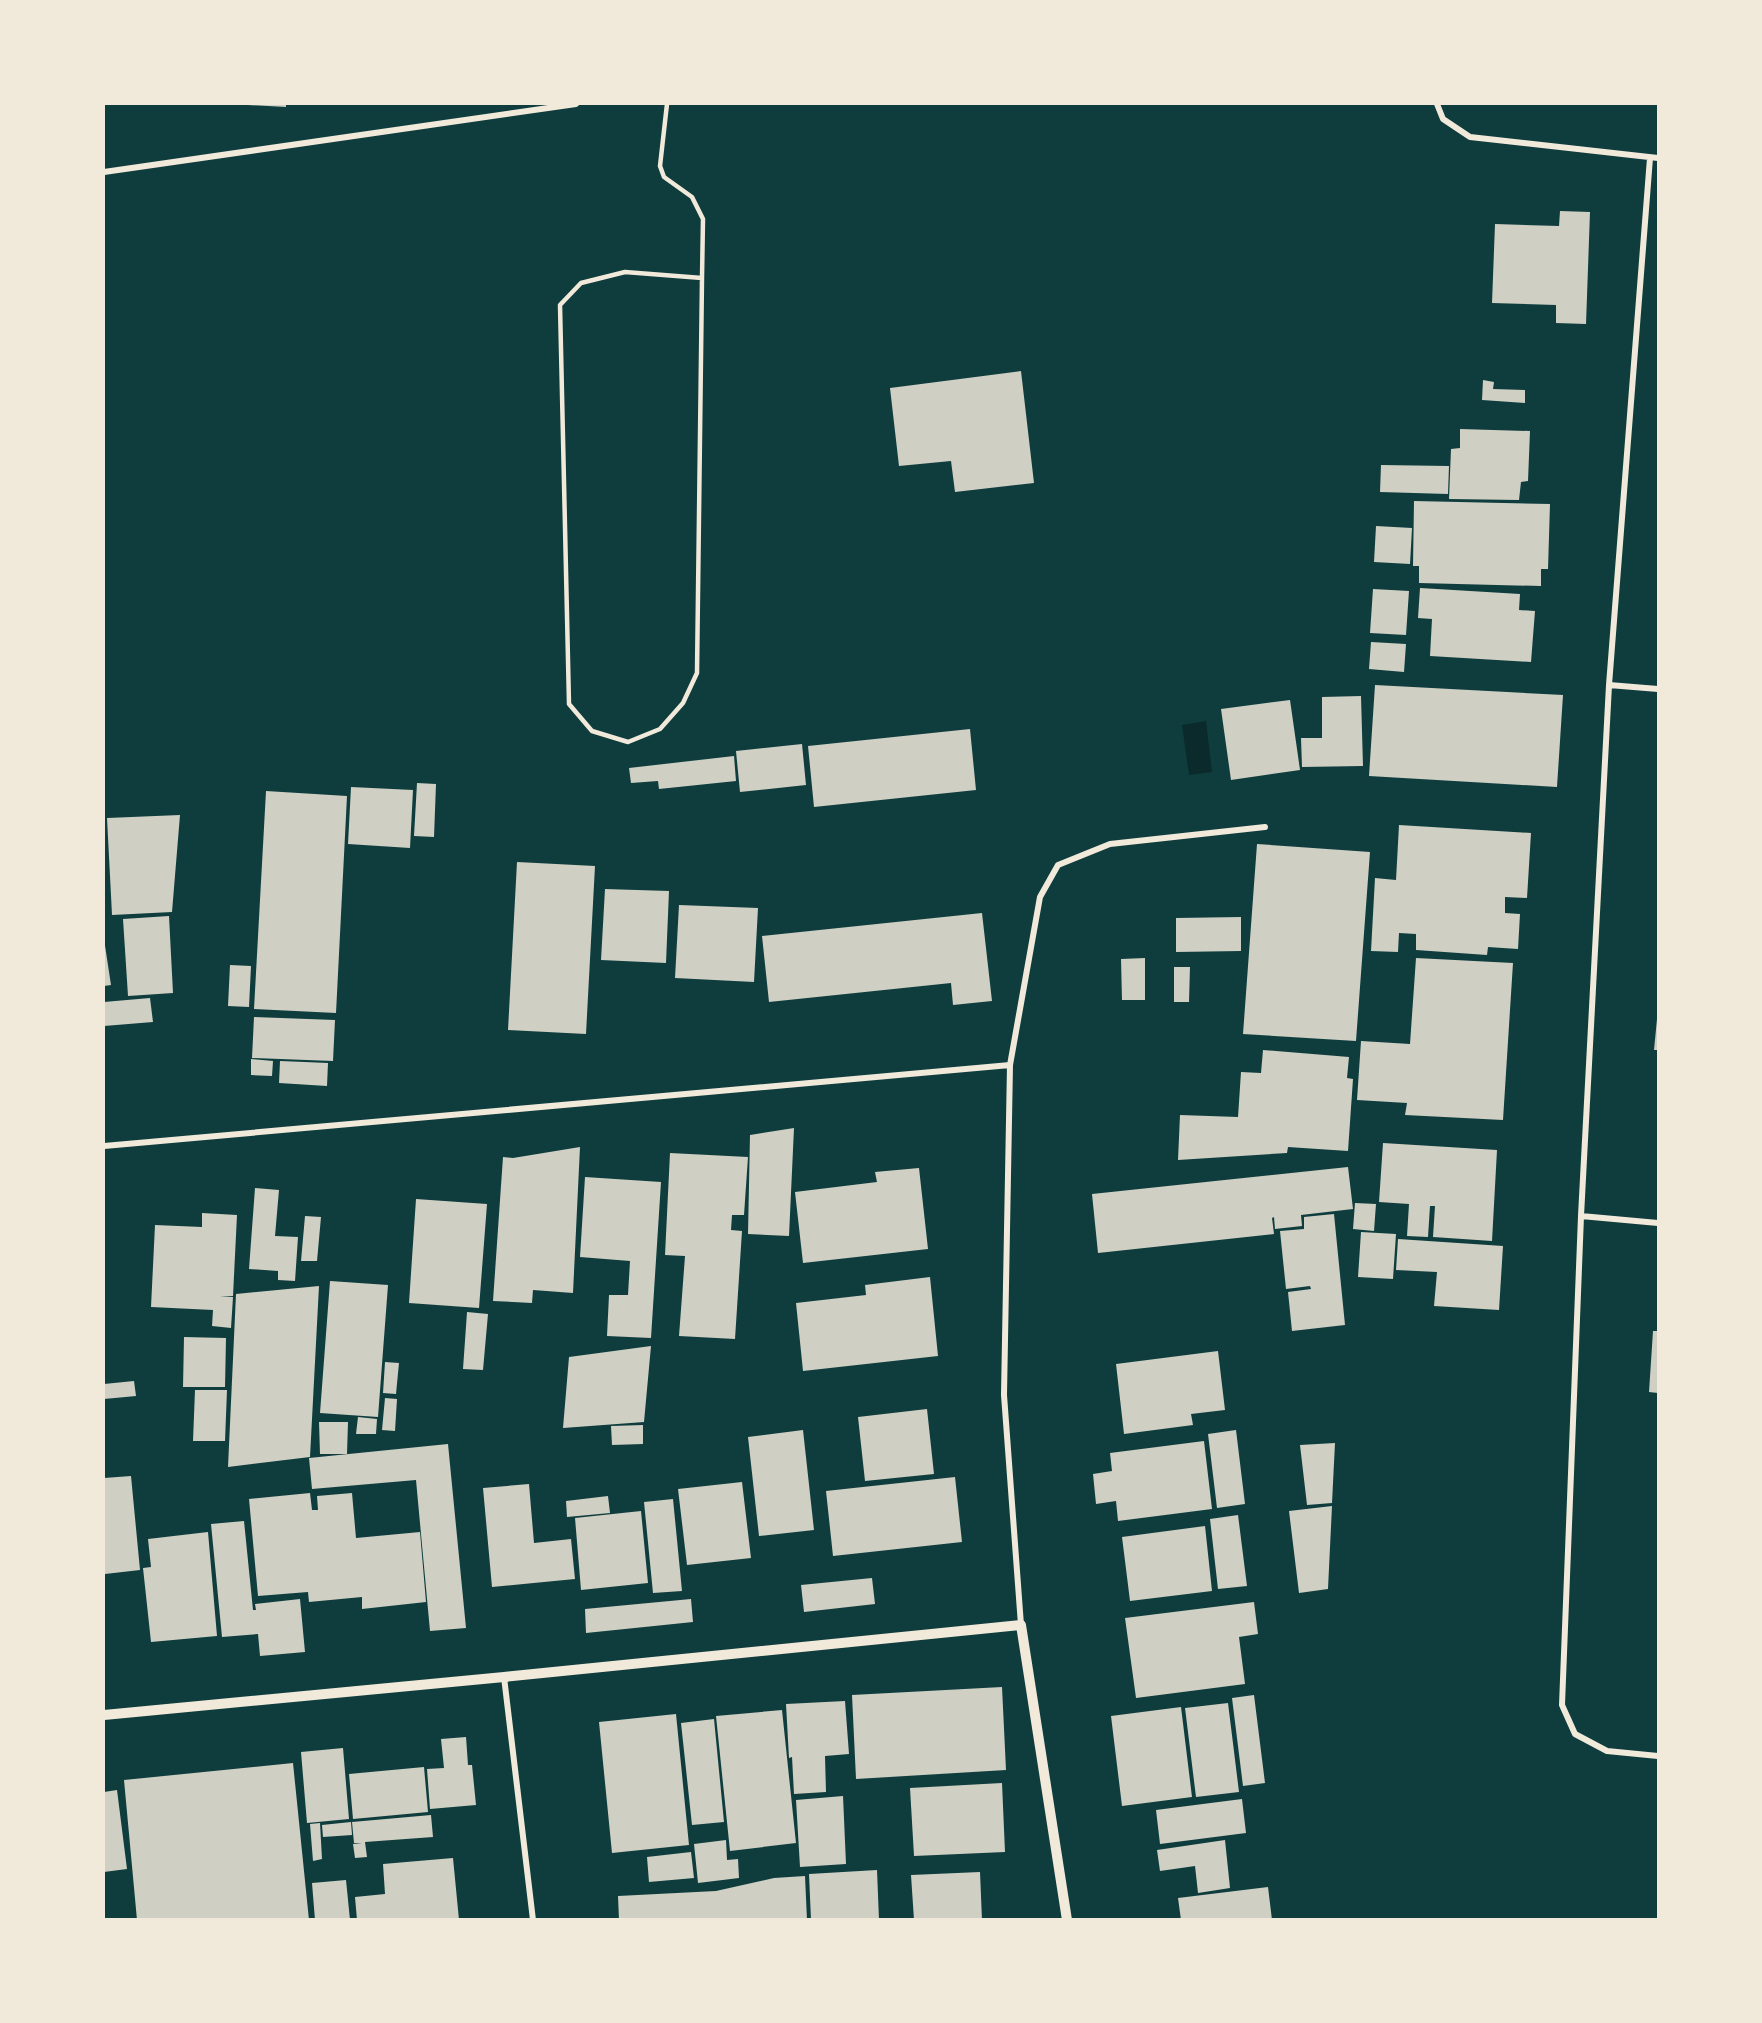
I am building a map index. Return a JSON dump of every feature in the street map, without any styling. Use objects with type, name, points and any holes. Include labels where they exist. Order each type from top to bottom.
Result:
[{"type":"street","points":[[104,172],[576,104]]},
{"type":"street","points":[[1437,104],[1443,119],[1470,137],[1659,158]]},
{"type":"street","points":[[1650,158],[1609,685],[1581,1216],[1562,1705],[1575,1734],[1607,1750],[1659,1756]]},
{"type":"street","points":[[1609,685],[1659,689]]},
{"type":"street","points":[[1066,1920],[1021,1625],[1004,1395],[1010,1065],[1040,897],[1058,865],[1110,844],[1265,827]]},
{"type":"street","points":[[104,1146],[1010,1065]]},
{"type":"street","points":[[1581,1216],[1659,1223]]},
{"type":"street","points":[[104,1715],[1021,1625]]},
{"type":"street","points":[[504,1677],[533,1920]]},
{"type":"lane","points":[[667,104],[660,166],[664,177],[692,197],[703,219],[697,673],[683,702],[660,729],[628,742],[592,731],[569,704],[560,305],[581,283],[625,272],[702,278]]},
{"type":"water","points":[[1206,721],[1212,772],[1189,775],[1182,725]]},
{"type":"building","points":[[286,104],[286,107],[248,105]]},
{"type":"building","points":[[1560,211],[1590,212],[1586,324],[1556,323],[1556,305],[1492,303],[1495,224],[1559,226]]},
{"type":"building","points":[[1021,371],[1034,483],[955,492],[951,461],[899,466],[890,388]]},
{"type":"building","points":[[1483,380],[1494,382],[1493,389],[1525,390],[1525,403],[1482,400]]},
{"type":"building","points":[[1460,429],[1530,431],[1528,481],[1521,482],[1519,500],[1449,499],[1451,449],[1460,448]]},
{"type":"building","points":[[1381,465],[1449,466],[1448,494],[1380,492]]},
{"type":"building","points":[[1414,501],[1550,504],[1548,569],[1541,569],[1541,586],[1419,583],[1419,566],[1413,566]]},
{"type":"building","points":[[1376,526],[1412,528],[1410,564],[1374,562]]},
{"type":"building","points":[[1420,588],[1520,594],[1519,610],[1535,611],[1531,662],[1430,656],[1432,619],[1418,618]]},
{"type":"building","points":[[1373,589],[1409,591],[1406,635],[1370,633]]},
{"type":"building","points":[[1371,642],[1406,644],[1404,672],[1369,669]]},
{"type":"building","points":[[1375,685],[1563,695],[1557,787],[1369,776]]},
{"type":"building","points":[[1361,696],[1363,766],[1302,767],[1301,738],[1322,738],[1322,697]]},
{"type":"building","points":[[1290,700],[1300,770],[1231,780],[1221,709]]},
{"type":"building","points":[[970,729],[976,790],[814,807],[808,746]]},
{"type":"building","points":[[802,744],[806,785],[740,792],[736,751]]},
{"type":"building","points":[[734,756],[736,781],[659,789],[658,781],[631,783],[629,768]]},
{"type":"building","points":[[417,783],[436,784],[434,837],[414,836]]},
{"type":"building","points":[[351,787],[413,790],[410,848],[348,844]]},
{"type":"building","points":[[266,791],[347,796],[336,1013],[254,1009]]},
{"type":"building","points":[[180,815],[172,912],[112,915],[107,818]]},
{"type":"building","points":[[1399,825],[1531,833],[1527,898],[1505,897],[1505,913],[1520,914],[1518,949],[1488,947],[1487,955],[1416,950],[1416,934],[1399,933],[1398,952],[1371,951],[1375,878],[1396,880]]},
{"type":"building","points":[[1257,844],[1370,852],[1356,1041],[1243,1034]]},
{"type":"building","points":[[517,862],[595,866],[586,1034],[508,1030]]},
{"type":"building","points":[[605,889],[669,891],[666,963],[601,960]]},
{"type":"building","points":[[679,905],[758,908],[754,982],[675,978]]},
{"type":"building","points":[[982,913],[992,1001],[953,1005],[951,983],[769,1002],[762,936]]},
{"type":"building","points":[[169,916],[173,993],[128,996],[123,919]]},
{"type":"building","points":[[1241,917],[1241,951],[1176,952],[1176,918]]},
{"type":"building","points":[[104,939],[111,985],[104,986]]},
{"type":"building","points":[[1145,958],[1145,1000],[1122,1000],[1121,959]]},
{"type":"building","points":[[1416,958],[1513,963],[1503,1120],[1405,1115],[1407,1103],[1357,1100],[1361,1041],[1410,1044]]},
{"type":"building","points":[[230,965],[251,966],[249,1007],[228,1006]]},
{"type":"building","points":[[1174,967],[1190,967],[1189,1002],[1174,1002]]},
{"type":"building","points":[[150,998],[153,1022],[104,1026],[104,1002]]},
{"type":"building","points":[[254,1017],[335,1020],[333,1061],[252,1058]]},
{"type":"building","points":[[1657,1019],[1658,1050],[1654,1050]]},
{"type":"building","points":[[1263,1050],[1349,1057],[1347,1078],[1353,1079],[1348,1151],[1288,1147],[1287,1153],[1178,1160],[1180,1115],[1238,1117],[1241,1072],[1261,1073]]},
{"type":"building","points":[[251,1059],[273,1061],[272,1076],[251,1075]]},
{"type":"building","points":[[280,1061],[328,1063],[327,1086],[279,1083]]},
{"type":"building","points":[[794,1128],[789,1236],[748,1234],[750,1135]]},
{"type":"building","points":[[1383,1143],[1497,1150],[1492,1241],[1433,1237],[1435,1206],[1430,1206],[1428,1237],[1407,1236],[1409,1204],[1379,1202]]},
{"type":"building","points":[[580,1147],[573,1293],[533,1290],[532,1303],[493,1301],[503,1157],[513,1158]]},
{"type":"building","points":[[670,1153],[748,1157],[744,1215],[732,1215],[731,1230],[742,1231],[735,1339],[679,1336],[685,1256],[665,1255]]},
{"type":"building","points":[[1348,1167],[1353,1209],[1301,1215],[1302,1226],[1275,1229],[1274,1217],[1272,1218],[1274,1234],[1098,1253],[1092,1194]]},
{"type":"building","points":[[919,1168],[928,1249],[803,1263],[795,1192],[877,1182],[875,1172]]},
{"type":"building","points":[[585,1177],[661,1182],[651,1338],[607,1336],[609,1295],[628,1295],[630,1261],[580,1257]]},
{"type":"building","points":[[255,1188],[279,1190],[275,1236],[298,1237],[295,1281],[278,1280],[278,1271],[249,1269]]},
{"type":"building","points":[[416,1199],[487,1204],[479,1308],[409,1303]]},
{"type":"building","points":[[1355,1203],[1376,1204],[1374,1231],[1353,1229]]},
{"type":"building","points":[[202,1213],[237,1215],[233,1296],[220,1296],[233,1297],[231,1328],[212,1326],[213,1310],[151,1307],[155,1225],[202,1227]]},
{"type":"building","points":[[1334,1214],[1345,1325],[1292,1331],[1288,1292],[1311,1289],[1310,1286],[1286,1289],[1280,1231],[1304,1229],[1304,1217]]},
{"type":"building","points":[[305,1216],[321,1217],[317,1261],[301,1261]]},
{"type":"building","points":[[1361,1232],[1396,1234],[1393,1279],[1358,1277]]},
{"type":"building","points":[[1398,1239],[1503,1246],[1499,1310],[1434,1306],[1437,1272],[1396,1270]]},
{"type":"building","points":[[930,1277],[938,1356],[803,1371],[796,1303],[866,1295],[865,1285]]},
{"type":"building","points":[[330,1281],[388,1285],[378,1417],[320,1413]]},
{"type":"building","points":[[319,1286],[310,1457],[228,1467],[236,1294]]},
{"type":"building","points":[[467,1312],[488,1314],[483,1370],[463,1369]]},
{"type":"building","points":[[1653,1331],[1658,1331],[1658,1393],[1649,1392]]},
{"type":"building","points":[[184,1337],[226,1338],[225,1387],[183,1387]]},
{"type":"building","points":[[651,1346],[644,1422],[563,1428],[569,1357]]},
{"type":"building","points":[[1218,1351],[1225,1410],[1191,1414],[1193,1425],[1124,1434],[1116,1364]]},
{"type":"building","points":[[385,1362],[399,1363],[396,1394],[383,1393]]},
{"type":"building","points":[[134,1381],[136,1396],[104,1399],[104,1384]]},
{"type":"building","points":[[195,1390],[227,1390],[225,1441],[193,1441]]},
{"type":"building","points":[[385,1398],[397,1399],[395,1431],[382,1430]]},
{"type":"building","points":[[927,1409],[934,1474],[865,1481],[858,1417]]},
{"type":"building","points":[[358,1417],[377,1419],[376,1434],[356,1434]]},
{"type":"building","points":[[319,1422],[348,1422],[347,1454],[320,1454]]},
{"type":"building","points":[[643,1425],[643,1444],[612,1445],[611,1426]]},
{"type":"building","points":[[803,1430],[814,1530],[759,1536],[748,1437]]},
{"type":"building","points":[[1236,1430],[1245,1504],[1217,1508],[1208,1434]]},
{"type":"building","points":[[1204,1441],[1212,1509],[1118,1521],[1116,1501],[1096,1504],[1093,1474],[1112,1471],[1110,1453]]},
{"type":"building","points":[[1335,1443],[1332,1503],[1307,1505],[1300,1445]]},
{"type":"building","points":[[448,1444],[466,1628],[430,1631],[416,1480],[312,1489],[309,1458]]},
{"type":"building","points":[[131,1476],[140,1570],[105,1574],[104,1478]]},
{"type":"building","points":[[955,1477],[962,1542],[833,1556],[826,1491]]},
{"type":"building","points":[[742,1482],[751,1558],[687,1565],[678,1489]]},
{"type":"building","points":[[529,1484],[534,1543],[571,1539],[575,1579],[492,1587],[483,1488]]},
{"type":"building","points":[[310,1493],[312,1510],[318,1510],[317,1496],[352,1493],[356,1538],[420,1532],[426,1602],[362,1609],[362,1597],[309,1602],[308,1592],[258,1596],[249,1499]]},
{"type":"building","points":[[608,1496],[610,1513],[567,1517],[566,1501]]},
{"type":"building","points":[[673,1499],[682,1591],[653,1593],[644,1502]]},
{"type":"building","points":[[1332,1506],[1328,1589],[1299,1593],[1289,1511]]},
{"type":"building","points":[[641,1511],[648,1583],[581,1590],[575,1518]]},
{"type":"building","points":[[1238,1515],[1247,1586],[1218,1589],[1210,1519]]},
{"type":"building","points":[[244,1521],[253,1610],[256,1610],[255,1604],[300,1599],[305,1652],[260,1656],[258,1634],[222,1637],[211,1524]]},
{"type":"building","points":[[1205,1526],[1212,1591],[1130,1601],[1122,1537]]},
{"type":"building","points":[[208,1532],[217,1636],[151,1642],[143,1568],[151,1567],[148,1539]]},
{"type":"building","points":[[872,1578],[875,1604],[804,1612],[801,1585]]},
{"type":"building","points":[[691,1599],[693,1622],[586,1633],[585,1609]]},
{"type":"building","points":[[1254,1602],[1258,1634],[1239,1637],[1245,1684],[1136,1698],[1125,1618]]},
{"type":"building","points":[[1002,1687],[1006,1770],[856,1779],[852,1695]]},
{"type":"building","points":[[1254,1695],[1265,1783],[1243,1786],[1232,1698]]},
{"type":"building","points":[[845,1701],[849,1754],[825,1756],[826,1792],[794,1794],[786,1704]]},
{"type":"building","points":[[1228,1703],[1239,1792],[1196,1797],[1185,1708]]},
{"type":"building","points":[[1181,1707],[1192,1797],[1122,1806],[1111,1716]]},
{"type":"building","points":[[782,1710],[796,1843],[730,1851],[716,1716]]},
{"type":"building","points":[[676,1714],[689,1845],[612,1853],[599,1722]]},
{"type":"building","points":[[714,1719],[724,1822],[692,1825],[681,1723]]},
{"type":"building","points":[[466,1737],[468,1765],[472,1765],[476,1805],[430,1809],[427,1769],[444,1768],[441,1739]]},
{"type":"building","points":[[343,1748],[349,1819],[307,1823],[301,1752]]},
{"type":"building","points":[[293,1763],[309,1920],[137,1920],[124,1780]]},
{"type":"building","points":[[424,1767],[428,1812],[353,1819],[349,1774]]},
{"type":"building","points":[[1002,1783],[1005,1852],[914,1856],[910,1788]]},
{"type":"building","points":[[117,1790],[127,1869],[104,1872],[104,1792]]},
{"type":"building","points":[[843,1796],[846,1864],[800,1867],[796,1800]]},
{"type":"building","points":[[1242,1799],[1246,1833],[1160,1844],[1156,1810]]},
{"type":"building","points":[[431,1815],[433,1837],[365,1842],[367,1857],[355,1858],[353,1844],[362,1843],[354,1843],[352,1822]]},
{"type":"building","points":[[351,1822],[352,1835],[323,1837],[322,1825]]},
{"type":"building","points":[[320,1823],[322,1859],[313,1861],[310,1824]]},
{"type":"building","points":[[726,1840],[727,1860],[738,1859],[739,1878],[698,1883],[694,1844]]},
{"type":"building","points":[[1225,1840],[1230,1888],[1198,1893],[1195,1866],[1160,1871],[1157,1850]]},
{"type":"building","points":[[691,1852],[694,1878],[649,1882],[647,1857]]},
{"type":"building","points":[[453,1858],[459,1920],[357,1920],[355,1897],[385,1894],[383,1864]]},
{"type":"building","points":[[877,1870],[879,1920],[811,1920],[809,1874]]},
{"type":"building","points":[[980,1872],[982,1920],[914,1920],[911,1875]]},
{"type":"building","points":[[805,1876],[807,1920],[619,1920],[618,1896],[716,1891],[774,1878]]},
{"type":"building","points":[[346,1880],[350,1920],[315,1920],[312,1883]]},
{"type":"building","points":[[1268,1887],[1272,1920],[1181,1920],[1178,1898]]}]
